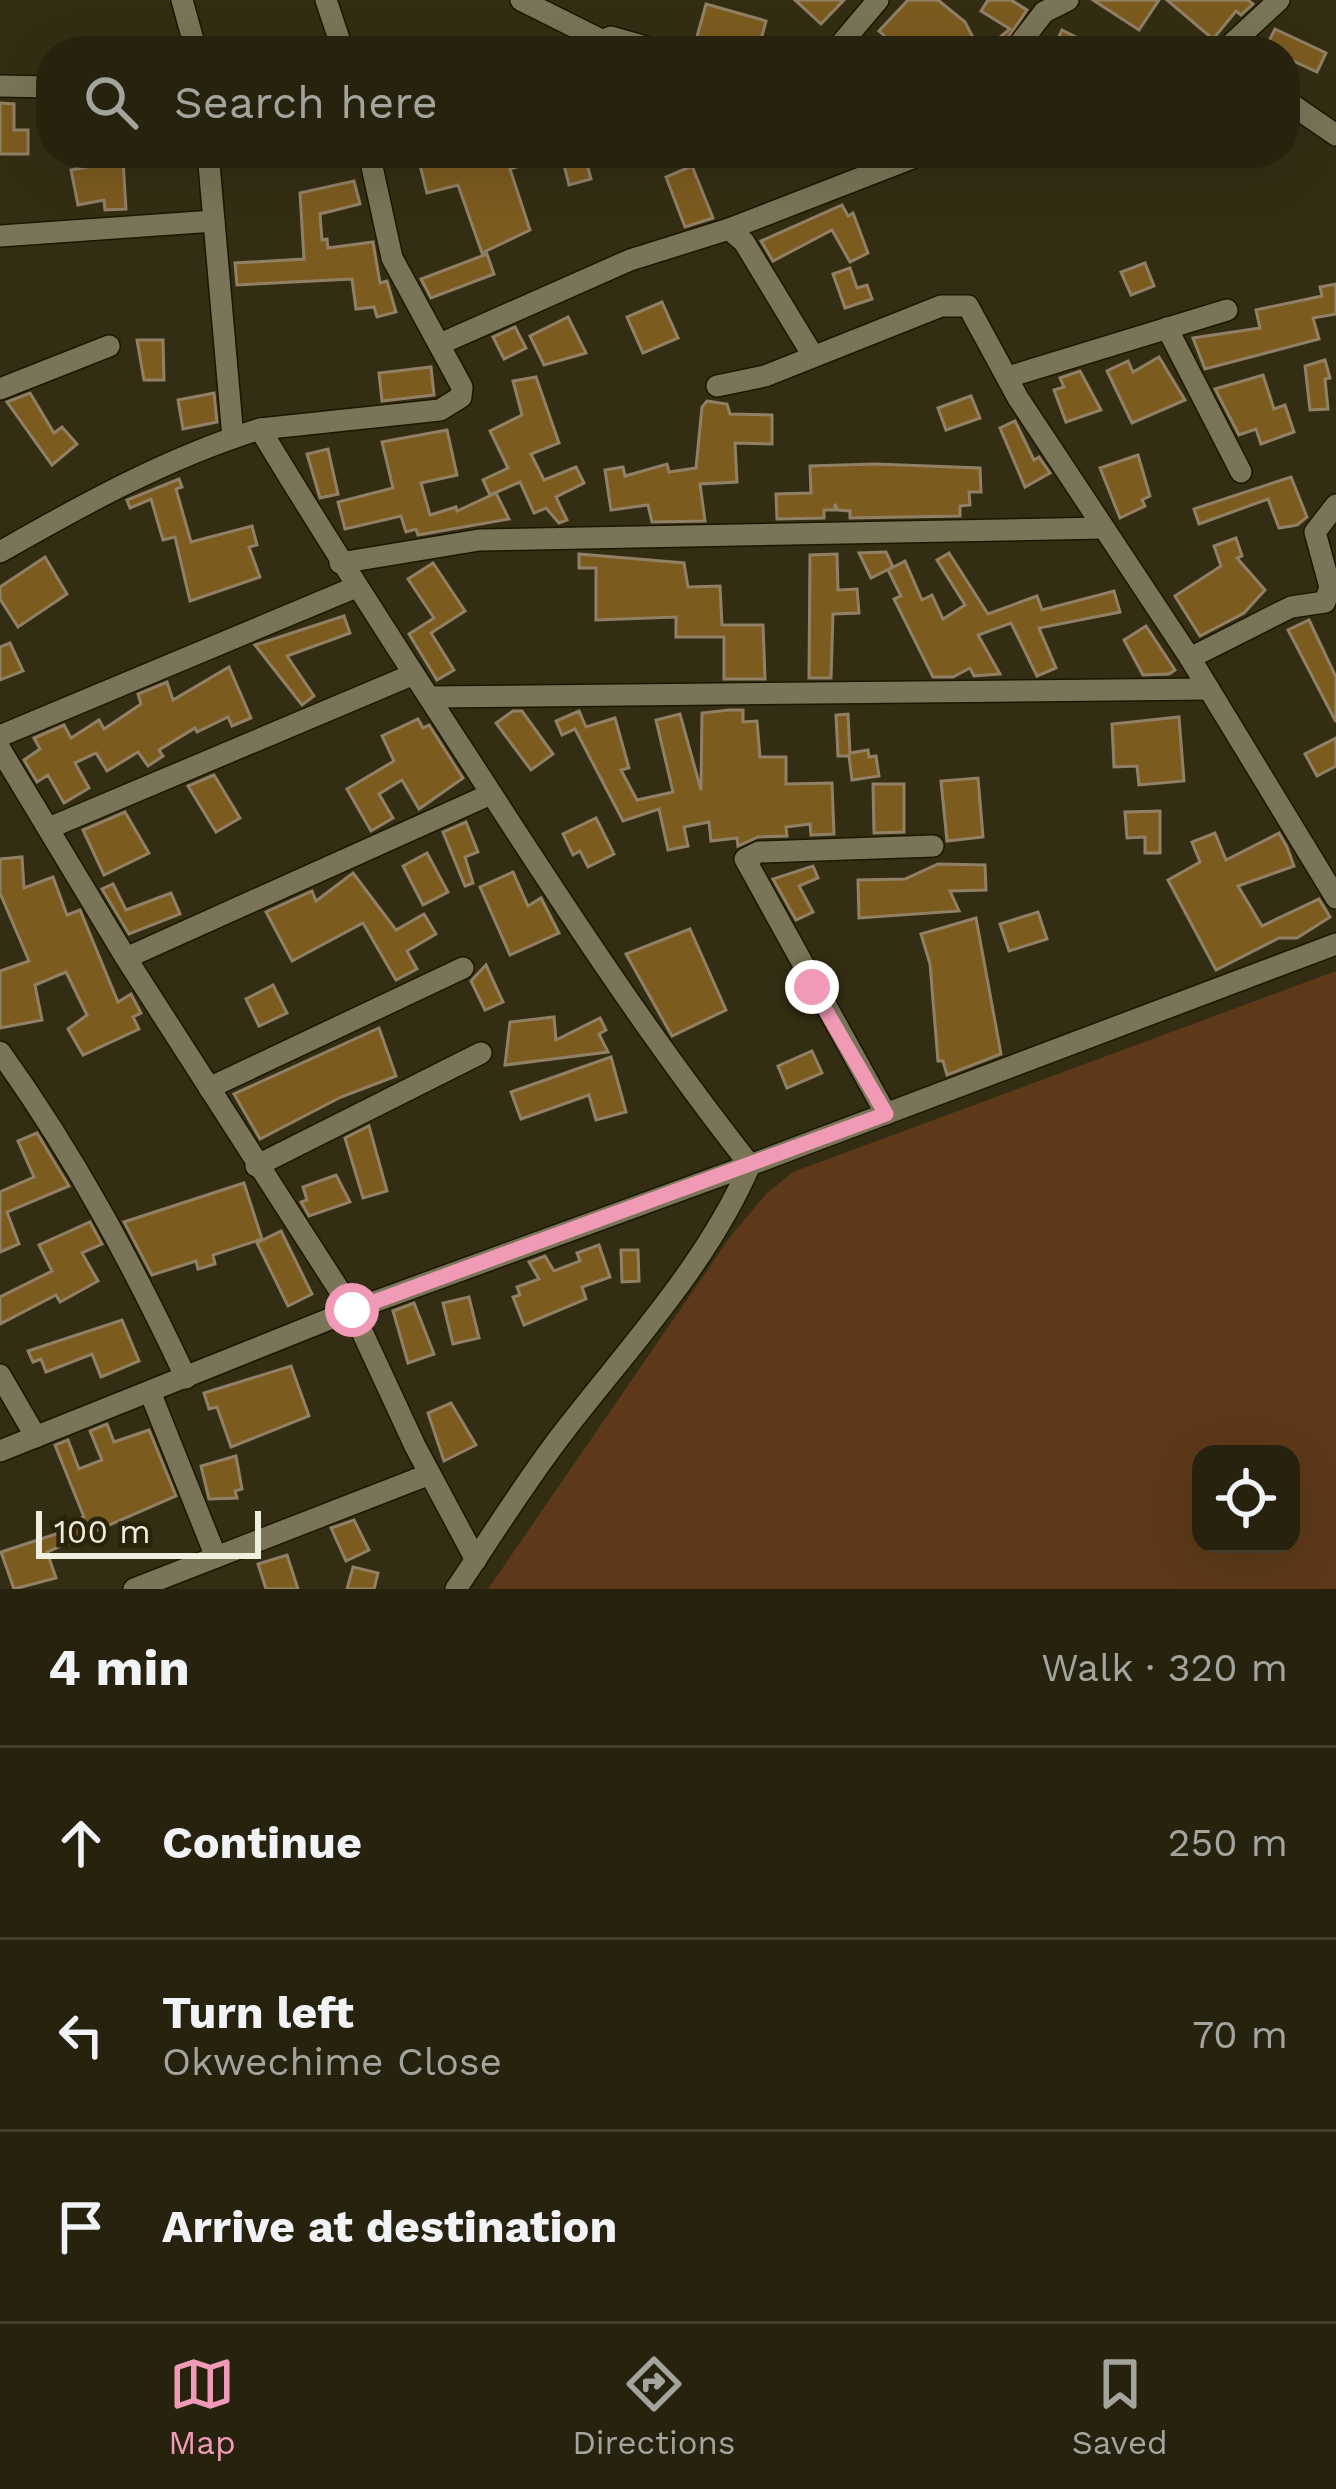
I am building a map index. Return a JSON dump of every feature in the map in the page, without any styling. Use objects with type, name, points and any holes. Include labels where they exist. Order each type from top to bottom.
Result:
[{"type":"street","points":[[182,0],[192,36]]},
{"type":"street","points":[[326,0],[338,36]]},
{"type":"street","points":[[521,0],[593,36]]},
{"type":"street","points":[[848,36],[878,0]]},
{"type":"street","points":[[1026,36],[1044,12],[1068,0]]},
{"type":"street","points":[[1240,36],[1279,0]]},
{"type":"street","points":[[0,86],[36,87]]},
{"type":"street","points":[[1300,110],[1336,135]]},
{"type":"street","points":[[209,168],[233,438]]},
{"type":"street","points":[[0,552],[80,506],[260,429],[452,405],[462,387],[392,258],[372,168]]},
{"type":"street","points":[[440,344],[630,260],[729,229],[886,168]]},
{"type":"street","points":[[0,236],[214,221]]},
{"type":"street","points":[[729,229],[744,242],[812,354]]},
{"type":"street","points":[[717,386],[765,376],[812,354],[958,304],[976,313],[1008,377],[1190,658],[1336,898]]},
{"type":"street","points":[[1008,377],[1227,310]]},
{"type":"street","points":[[1167,328],[1241,472]]},
{"type":"street","points":[[0,389],[109,346]]},
{"type":"street","points":[[260,429],[340,563],[491,794],[678,1074],[750,1165]]},
{"type":"street","points":[[1190,658],[1291,607],[1325,602],[1330,587],[1314,539],[1336,505]]},
{"type":"street","points":[[340,563],[479,540],[1103,528]]},
{"type":"street","points":[[356,587],[1,749],[125,958],[352,1310],[476,1560]]},
{"type":"street","points":[[49,828],[414,674]]},
{"type":"street","points":[[429,697],[1208,689]]},
{"type":"street","points":[[125,958],[491,794]]},
{"type":"street","points":[[886,1114],[746,859],[759,852],[933,846]]},
{"type":"street","points":[[0,1451],[352,1310],[1336,944]]},
{"type":"street","points":[[209,1088],[463,968]]},
{"type":"street","points":[[0,1052],[119,1238],[186,1378]]},
{"type":"street","points":[[256,1166],[481,1053]]},
{"type":"street","points":[[456,1589],[563,1432],[656,1318],[734,1203],[750,1165]]},
{"type":"street","points":[[0,1375],[36,1438]]},
{"type":"street","points":[[150,1392],[216,1557]]},
{"type":"street","points":[[134,1589],[430,1474]]},
{"type":"shaded area","points":[[1336,971],[1336,1589],[488,1589],[730,1237],[766,1194],[793,1172]]},
{"type":"building","points":[[795,0],[844,0],[821,24]]},
{"type":"building","points":[[908,0],[938,0],[965,22],[972,36],[884,36],[879,31]]},
{"type":"building","points":[[988,0],[1011,0],[1027,10],[1009,36],[1001,36],[1010,29],[981,11]]},
{"type":"building","points":[[1093,0],[1159,0],[1139,30]]},
{"type":"building","points":[[1167,0],[1248,0],[1253,4],[1241,15],[1236,11],[1215,36]]},
{"type":"building","points":[[706,4],[766,21],[762,36],[697,36]]},
{"type":"building","points":[[1300,41],[1326,53],[1317,72],[1300,64]]},
{"type":"building","points":[[0,103],[14,104],[14,130],[28,130],[28,154],[0,154]]},
{"type":"building","points":[[123,168],[126,209],[105,210],[104,200],[78,205],[71,170]]},
{"type":"building","points":[[421,168],[513,168],[530,230],[482,253],[458,185],[427,193]]},
{"type":"building","points":[[565,168],[588,168],[591,179],[569,185]]},
{"type":"building","points":[[693,168],[713,218],[685,227],[666,177]]},
{"type":"building","points":[[354,181],[360,204],[320,214],[322,240],[327,239],[328,248],[373,242],[380,283],[387,281],[396,312],[377,317],[374,307],[356,309],[352,279],[237,285],[235,263],[304,259],[300,193]]},
{"type":"building","points":[[842,205],[848,216],[853,213],[868,253],[850,262],[832,230],[773,261],[761,241]]},
{"type":"building","points":[[487,254],[494,274],[431,298],[421,279]]},
{"type":"building","points":[[1145,263],[1154,286],[1131,295],[1121,272]]},
{"type":"building","points":[[850,268],[857,288],[867,285],[872,299],[845,308],[833,274]]},
{"type":"building","points":[[1336,284],[1336,314],[1313,318],[1319,339],[1205,369],[1193,338],[1260,328],[1256,310],[1322,296],[1320,287]]},
{"type":"building","points":[[662,302],[678,338],[643,353],[627,317]]},
{"type":"building","points":[[568,317],[586,353],[544,365],[530,336]]},
{"type":"building","points":[[515,327],[526,348],[504,359],[493,337]]},
{"type":"building","points":[[137,340],[163,340],[164,380],[144,380]]},
{"type":"building","points":[[1159,357],[1185,400],[1132,423],[1107,371],[1128,361],[1133,372]]},
{"type":"building","points":[[1325,360],[1330,378],[1325,379],[1328,409],[1310,410],[1305,366]]},
{"type":"building","points":[[431,367],[434,395],[382,401],[379,373]]},
{"type":"building","points":[[1080,371],[1101,410],[1066,422],[1054,390],[1064,387],[1060,378]]},
{"type":"building","points":[[1263,375],[1274,409],[1285,405],[1294,432],[1261,444],[1256,429],[1239,435],[1215,389]]},
{"type":"building","points":[[536,377],[559,443],[531,454],[544,480],[576,467],[584,483],[556,497],[567,520],[559,523],[546,508],[534,513],[520,482],[490,495],[483,480],[508,468],[490,431],[522,415],[513,381]]},
{"type":"building","points":[[30,393],[54,433],[62,427],[77,444],[52,465],[7,402]]},
{"type":"building","points":[[214,393],[217,422],[183,429],[178,400]]},
{"type":"building","points":[[971,396],[980,418],[946,430],[938,408]]},
{"type":"building","points":[[707,401],[727,404],[730,414],[772,415],[772,444],[735,443],[737,482],[700,484],[705,521],[652,522],[648,505],[611,510],[605,470],[623,467],[625,476],[667,464],[669,472],[696,468],[702,407]]},
{"type":"building","points":[[1015,421],[1034,460],[1039,457],[1050,473],[1025,487],[1000,428]]},
{"type":"building","points":[[447,430],[457,475],[421,483],[430,515],[456,507],[457,511],[496,493],[509,519],[418,535],[416,529],[406,532],[401,516],[345,529],[338,502],[393,488],[382,442]]},
{"type":"building","points":[[328,449],[338,494],[320,498],[307,454]]},
{"type":"building","points":[[1138,455],[1150,496],[1142,500],[1145,506],[1120,518],[1100,468]]},
{"type":"building","points":[[810,466],[980,468],[981,492],[969,492],[970,505],[960,506],[960,516],[850,518],[850,511],[838,510],[835,504],[835,510],[824,510],[824,518],[777,519],[776,494],[811,493]]},
{"type":"building","points":[[1291,477],[1307,517],[1297,525],[1279,528],[1268,499],[1199,524],[1194,509]]},
{"type":"building","points":[[179,479],[182,487],[176,489],[191,542],[252,526],[257,545],[249,547],[260,577],[190,601],[175,537],[163,540],[151,499],[130,508],[127,500]]},
{"type":"building","points":[[1236,538],[1242,556],[1237,558],[1265,590],[1244,613],[1200,636],[1175,596],[1221,566],[1214,546]]},
{"type":"building","points":[[886,552],[893,567],[871,578],[859,553]]},
{"type":"building","points":[[949,553],[988,614],[1037,596],[1042,610],[1114,591],[1120,612],[1039,628],[1056,668],[1037,676],[1011,623],[978,635],[1000,674],[974,676],[970,668],[953,677],[933,677],[894,599],[901,596],[888,570],[905,561],[922,600],[932,595],[943,619],[965,605],[937,560]]},
{"type":"building","points":[[579,554],[684,563],[688,587],[720,586],[722,625],[763,625],[765,679],[724,679],[724,637],[676,637],[676,617],[596,620],[596,568],[579,568]]},
{"type":"building","points":[[837,554],[838,590],[857,589],[859,613],[833,614],[831,678],[809,678],[810,555]]},
{"type":"building","points":[[45,557],[67,594],[18,627],[0,599],[0,587]]},
{"type":"building","points":[[433,563],[465,611],[431,633],[454,670],[437,680],[409,634],[434,618],[408,579]]},
{"type":"building","points":[[344,616],[350,633],[287,656],[314,696],[302,705],[255,645]]},
{"type":"building","points":[[1309,620],[1336,677],[1336,722],[1288,630]]},
{"type":"building","points":[[1146,626],[1175,670],[1169,674],[1143,675],[1124,640]]},
{"type":"building","points":[[10,643],[23,671],[0,680],[0,647]]},
{"type":"building","points":[[229,667],[251,718],[232,726],[228,717],[197,732],[195,728],[159,750],[163,756],[148,766],[138,752],[107,771],[96,753],[75,763],[89,788],[64,803],[48,775],[37,782],[24,760],[40,749],[34,738],[64,725],[71,738],[99,720],[104,729],[141,704],[138,694],[167,682],[173,700]]},
{"type":"building","points":[[743,710],[743,722],[757,721],[760,757],[786,757],[786,784],[832,783],[834,834],[811,835],[810,824],[786,827],[787,836],[758,837],[738,846],[737,838],[711,841],[709,822],[684,827],[688,846],[668,850],[659,809],[623,821],[575,729],[562,735],[556,721],[579,711],[586,727],[615,718],[629,768],[621,770],[637,800],[673,792],[656,720],[680,714],[701,790],[702,713]]},
{"type":"building","points":[[513,711],[522,711],[553,754],[531,770],[496,723]]},
{"type":"building","points":[[848,714],[850,753],[868,750],[869,757],[876,756],[879,776],[852,780],[849,756],[838,756],[836,715]]},
{"type":"building","points":[[1179,717],[1184,781],[1139,785],[1137,766],[1114,767],[1112,724]]},
{"type":"building","points":[[418,719],[423,728],[429,725],[463,778],[419,809],[402,780],[379,794],[393,818],[371,831],[347,789],[394,761],[382,736]]},
{"type":"building","points":[[1336,738],[1336,766],[1317,776],[1305,754]]},
{"type":"building","points":[[214,775],[240,818],[216,832],[188,786]]},
{"type":"building","points":[[978,778],[983,837],[947,841],[941,781]]},
{"type":"building","points":[[873,784],[904,784],[904,832],[874,833]]},
{"type":"building","points":[[1160,811],[1160,853],[1145,853],[1145,837],[1127,838],[1125,812]]},
{"type":"building","points":[[125,812],[149,853],[104,875],[83,830]]},
{"type":"building","points":[[596,818],[614,854],[588,867],[580,851],[573,855],[563,834]]},
{"type":"building","points":[[466,822],[478,852],[465,857],[473,883],[465,886],[443,832]]},
{"type":"building","points":[[1215,833],[1226,860],[1279,833],[1287,847],[1294,866],[1238,886],[1262,926],[1319,899],[1330,917],[1297,938],[1279,938],[1216,970],[1168,880],[1200,862],[1192,842]]},
{"type":"building","points":[[427,853],[448,892],[423,905],[403,866]]},
{"type":"building","points":[[22,857],[24,888],[53,877],[67,915],[80,910],[118,1002],[131,994],[141,1013],[133,1017],[139,1029],[83,1055],[68,1029],[87,1015],[66,972],[35,985],[42,1020],[0,1028],[0,971],[29,961],[0,893],[0,859]]},
{"type":"building","points":[[938,864],[985,865],[986,890],[950,891],[959,911],[859,918],[858,880],[905,879]]},
{"type":"building","points":[[813,866],[818,878],[799,886],[813,912],[796,920],[773,879]]},
{"type":"building","points":[[513,872],[528,906],[541,898],[559,933],[510,955],[480,887]]},
{"type":"building","points":[[353,873],[396,930],[424,914],[436,934],[407,951],[417,969],[396,980],[363,923],[292,961],[266,912],[312,891],[316,901]]},
{"type":"building","points":[[113,884],[126,910],[171,893],[180,914],[129,934],[102,889]]},
{"type":"building","points":[[1038,912],[1047,939],[1009,951],[1000,924]]},
{"type":"building","points":[[976,918],[1001,1054],[947,1075],[943,1061],[938,1061],[930,964],[921,934]]},
{"type":"building","points":[[690,929],[726,1010],[672,1036],[626,954]]},
{"type":"building","points":[[486,965],[503,1002],[485,1010],[471,981]]},
{"type":"building","points":[[273,985],[287,1013],[259,1026],[246,999]]},
{"type":"building","points":[[554,1017],[556,1040],[600,1018],[606,1030],[599,1034],[608,1052],[505,1065],[510,1022]]},
{"type":"building","points":[[379,1028],[396,1076],[341,1097],[260,1139],[234,1094]]},
{"type":"building","points":[[812,1051],[822,1073],[787,1088],[778,1066]]},
{"type":"building","points":[[611,1057],[626,1112],[596,1120],[589,1095],[521,1119],[511,1092]]},
{"type":"building","points":[[369,1126],[387,1191],[363,1198],[345,1138]]},
{"type":"building","points":[[37,1133],[69,1186],[7,1212],[19,1244],[0,1252],[0,1192],[34,1177],[18,1141]]},
{"type":"building","points":[[336,1175],[350,1202],[309,1216],[301,1202],[307,1200],[303,1187]]},
{"type":"building","points":[[244,1183],[262,1239],[213,1255],[215,1264],[198,1269],[196,1261],[152,1275],[124,1222]]},
{"type":"building","points":[[90,1222],[102,1244],[82,1253],[98,1281],[60,1302],[56,1295],[0,1324],[0,1297],[52,1271],[39,1245]]},
{"type":"building","points":[[281,1231],[312,1294],[288,1306],[257,1243]]},
{"type":"building","points":[[599,1245],[610,1277],[582,1287],[586,1299],[524,1325],[513,1297],[520,1295],[517,1287],[539,1279],[529,1262],[545,1256],[554,1271],[580,1261],[577,1253]]},
{"type":"building","points":[[621,1250],[638,1250],[639,1281],[622,1282]]},
{"type":"building","points":[[469,1297],[479,1338],[453,1344],[443,1303]]},
{"type":"building","points":[[414,1303],[434,1354],[408,1363],[393,1311]]},
{"type":"building","points":[[122,1320],[139,1361],[101,1377],[92,1354],[46,1372],[41,1359],[33,1362],[28,1351]]},
{"type":"building","points":[[291,1366],[309,1416],[231,1447],[217,1407],[209,1409],[204,1393]]},
{"type":"building","points":[[451,1403],[476,1445],[444,1461],[428,1413]]},
{"type":"building","points":[[107,1424],[114,1442],[149,1430],[176,1496],[47,1552],[56,1578],[14,1589],[1,1552],[59,1533],[56,1527],[84,1517],[55,1445],[68,1440],[79,1469],[102,1460],[90,1431]]},
{"type":"building","points":[[236,1456],[242,1489],[235,1491],[237,1498],[209,1499],[201,1466]]},
{"type":"building","points":[[354,1520],[369,1550],[346,1561],[331,1528]]},
{"type":"building","points":[[287,1555],[298,1589],[266,1589],[258,1564]]},
{"type":"building","points":[[353,1567],[378,1573],[374,1589],[347,1589]]},
{"type":"route","points":[[352,1310],[886,1114],[812,987]]}]
